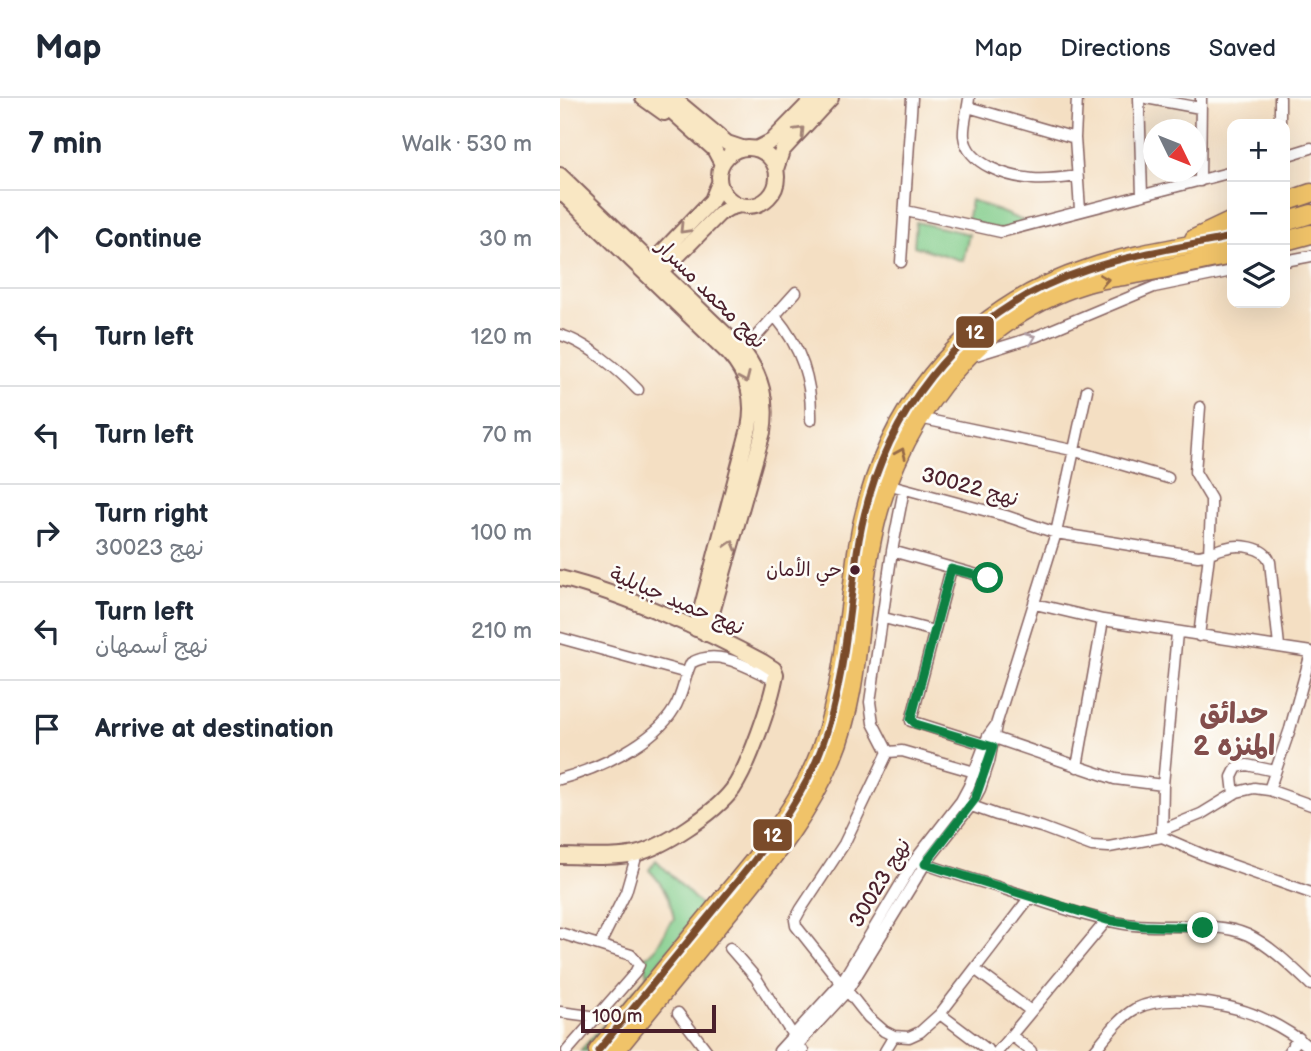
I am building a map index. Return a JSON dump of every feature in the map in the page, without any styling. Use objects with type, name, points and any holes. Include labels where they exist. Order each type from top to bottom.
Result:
[{"type":"highway","points":[[1290,200],[1311,193]]},
{"type":"highway","points":[[1290,220],[1311,214]]},
{"type":"highway","points":[[1177,249],[1227,224]]},
{"type":"highway","points":[[1290,240],[1311,234]]},
{"type":"highway","points":[[598,1051],[760,853],[806,782],[820,752],[838,689],[862,522],[889,484],[892,436],[923,385],[955,348],[988,319],[1032,292],[1086,269],[1126,257],[1227,238]]},
{"type":"highway","points":[[615,1051],[785,841],[818,789],[833,756],[852,690],[869,551],[875,523],[906,442],[935,393],[966,358],[1013,319],[1062,293],[1089,283],[1227,256]]},
{"type":"street","points":[[643,98],[683,127],[704,132]]},
{"type":"street","points":[[657,98],[704,132],[727,143],[766,154],[776,169]]},
{"type":"street","points":[[674,98],[704,132],[722,163]]},
{"type":"street","points":[[685,98],[699,111],[704,132]]},
{"type":"street","points":[[652,272],[712,200],[719,183],[722,163],[730,153],[772,141],[814,98]]},
{"type":"street","points":[[652,272],[719,214],[729,208],[754,205],[766,199],[776,182],[776,169],[782,151],[831,98]]},
{"type":"street","points":[[901,262],[912,98]]},
{"type":"street","points":[[1077,98],[1075,138],[1080,210]]},
{"type":"street","points":[[1139,98],[1142,195]]},
{"type":"street","points":[[1149,98],[1201,103]]},
{"type":"street","points":[[1280,98],[1280,119]]},
{"type":"street","points":[[1075,138],[969,102],[964,135],[968,149],[977,159],[998,171],[1014,176],[1052,179],[1077,176]]},
{"type":"street","points":[[1290,154],[1311,148]]},
{"type":"street","points":[[1206,179],[1227,173]]},
{"type":"street","name":"نهج محمد مسرار","points":[[560,176],[738,364],[749,388],[752,401],[750,428],[701,632]]},
{"type":"street","points":[[906,211],[1002,232],[1196,182]]},
{"type":"street","points":[[719,183],[725,195],[740,205]]},
{"type":"street","name":"نهج محمد مسرار","points":[[560,191],[743,351],[752,362],[763,389],[763,432],[701,632]]},
{"type":"street","points":[[1290,260],[1311,256]]},
{"type":"street","points":[[966,358],[1037,336],[1154,287],[1227,272]]},
{"type":"street","points":[[743,351],[796,292]]},
{"type":"street","points":[[775,316],[796,346],[804,364],[809,382],[811,420]]},
{"type":"street","points":[[560,334],[572,338],[598,356],[638,390]]},
{"type":"street","name":"نهج 30023","points":[[779,1051],[796,1046],[844,987],[920,862],[966,803],[980,773],[1056,533],[1087,390]]},
{"type":"street","points":[[1199,636],[1209,555],[1211,499],[1195,472],[1200,407]]},
{"type":"street","points":[[919,418],[1072,450],[1168,478]]},
{"type":"street","points":[[888,752],[870,713],[892,551],[889,484]]},
{"type":"street","name":"نهج 30022","points":[[889,484],[1006,516],[1056,533],[1154,551],[1198,556],[1209,555],[1226,547],[1258,550],[1268,557],[1279,646]]},
{"type":"street","points":[[892,551],[988,578]]},
{"type":"street","points":[[951,569],[911,721],[990,741],[1115,779],[1163,785]]},
{"type":"street","name":"نهج حميد جبايلية","points":[[560,578],[637,605],[701,632],[775,675]]},
{"type":"street","points":[[1035,604],[1177,633],[1311,652],[1290,729],[1269,790]]},
{"type":"street","points":[[884,618],[934,631]]},
{"type":"street","points":[[1077,767],[1103,620]]},
{"type":"street","points":[[1162,833],[1163,785],[1177,633]]},
{"type":"street","points":[[560,638],[687,673]]},
{"type":"street","points":[[560,779],[613,758],[652,734],[674,710],[691,663],[699,658],[715,656],[775,675],[754,744],[732,789],[717,806],[668,841],[636,854],[560,856]]},
{"type":"street","points":[[888,752],[902,751],[980,773]]},
{"type":"street","points":[[888,752],[844,844],[795,920],[796,926],[809,944],[868,1017],[894,1036],[909,1037],[920,1032],[940,1014],[976,970],[1030,897]]},
{"type":"street","points":[[1234,794],[1232,777],[1237,767],[1247,765],[1275,771]]},
{"type":"street","points":[[966,803],[1092,846],[1109,847],[1162,833],[1234,794],[1254,788],[1269,790],[1311,805]]},
{"type":"street","points":[[1162,833],[1206,856],[1311,893]]},
{"type":"street","points":[[600,944],[626,892],[636,854]]},
{"type":"street","points":[[920,862],[1107,920],[1144,926],[1219,928],[1248,935],[1311,985]]},
{"type":"street","points":[[998,1051],[1107,920]]},
{"type":"street","points":[[560,933],[634,957],[639,965],[638,970],[567,1051]]},
{"type":"street","points":[[730,947],[756,978],[796,1046]]},
{"type":"street","points":[[976,970],[1031,1012]]},
{"type":"street","points":[[1094,1051],[1132,1011],[1147,1004],[1167,1001],[1206,1003],[1264,1018],[1299,1038],[1311,1049]]},
{"type":"street","points":[[560,1012],[598,1017]]},
{"type":"street","points":[[678,1013],[707,1051]]},
{"type":"street","points":[[940,1014],[989,1051]]},
{"type":"street","points":[[886,1051],[894,1036]]},
{"type":"street","points":[[1012,1036],[1031,1051]]},
{"type":"street","points":[[1289,1051],[1299,1038]]},
{"type":"green space","points":[[971,200],[1026,222],[1006,231],[967,222]]},
{"type":"green space","points":[[916,222],[969,234],[963,261],[914,246]]},
{"type":"green space","points":[[656,860],[703,907],[590,1051],[580,1051],[648,976],[644,958],[658,945],[674,919],[665,892],[649,870]]},
{"type":"transit line","name":"12","points":[[598,1051],[753,862],[808,779],[821,749],[835,701],[867,503],[883,458],[905,415],[931,376],[963,342],[1000,312],[1042,288],[1088,269],[1124,259],[1227,238]]},
{"type":"place","name":"حي الأمان","points":[[855,570]]},
{"type":"district","name":"حدائق المنزه 2","points":[[1234,730]]},
{"type":"route","points":[[988,578],[951,569],[911,719],[916,724],[993,747],[975,799],[925,864],[1122,924],[1203,928]]}]
